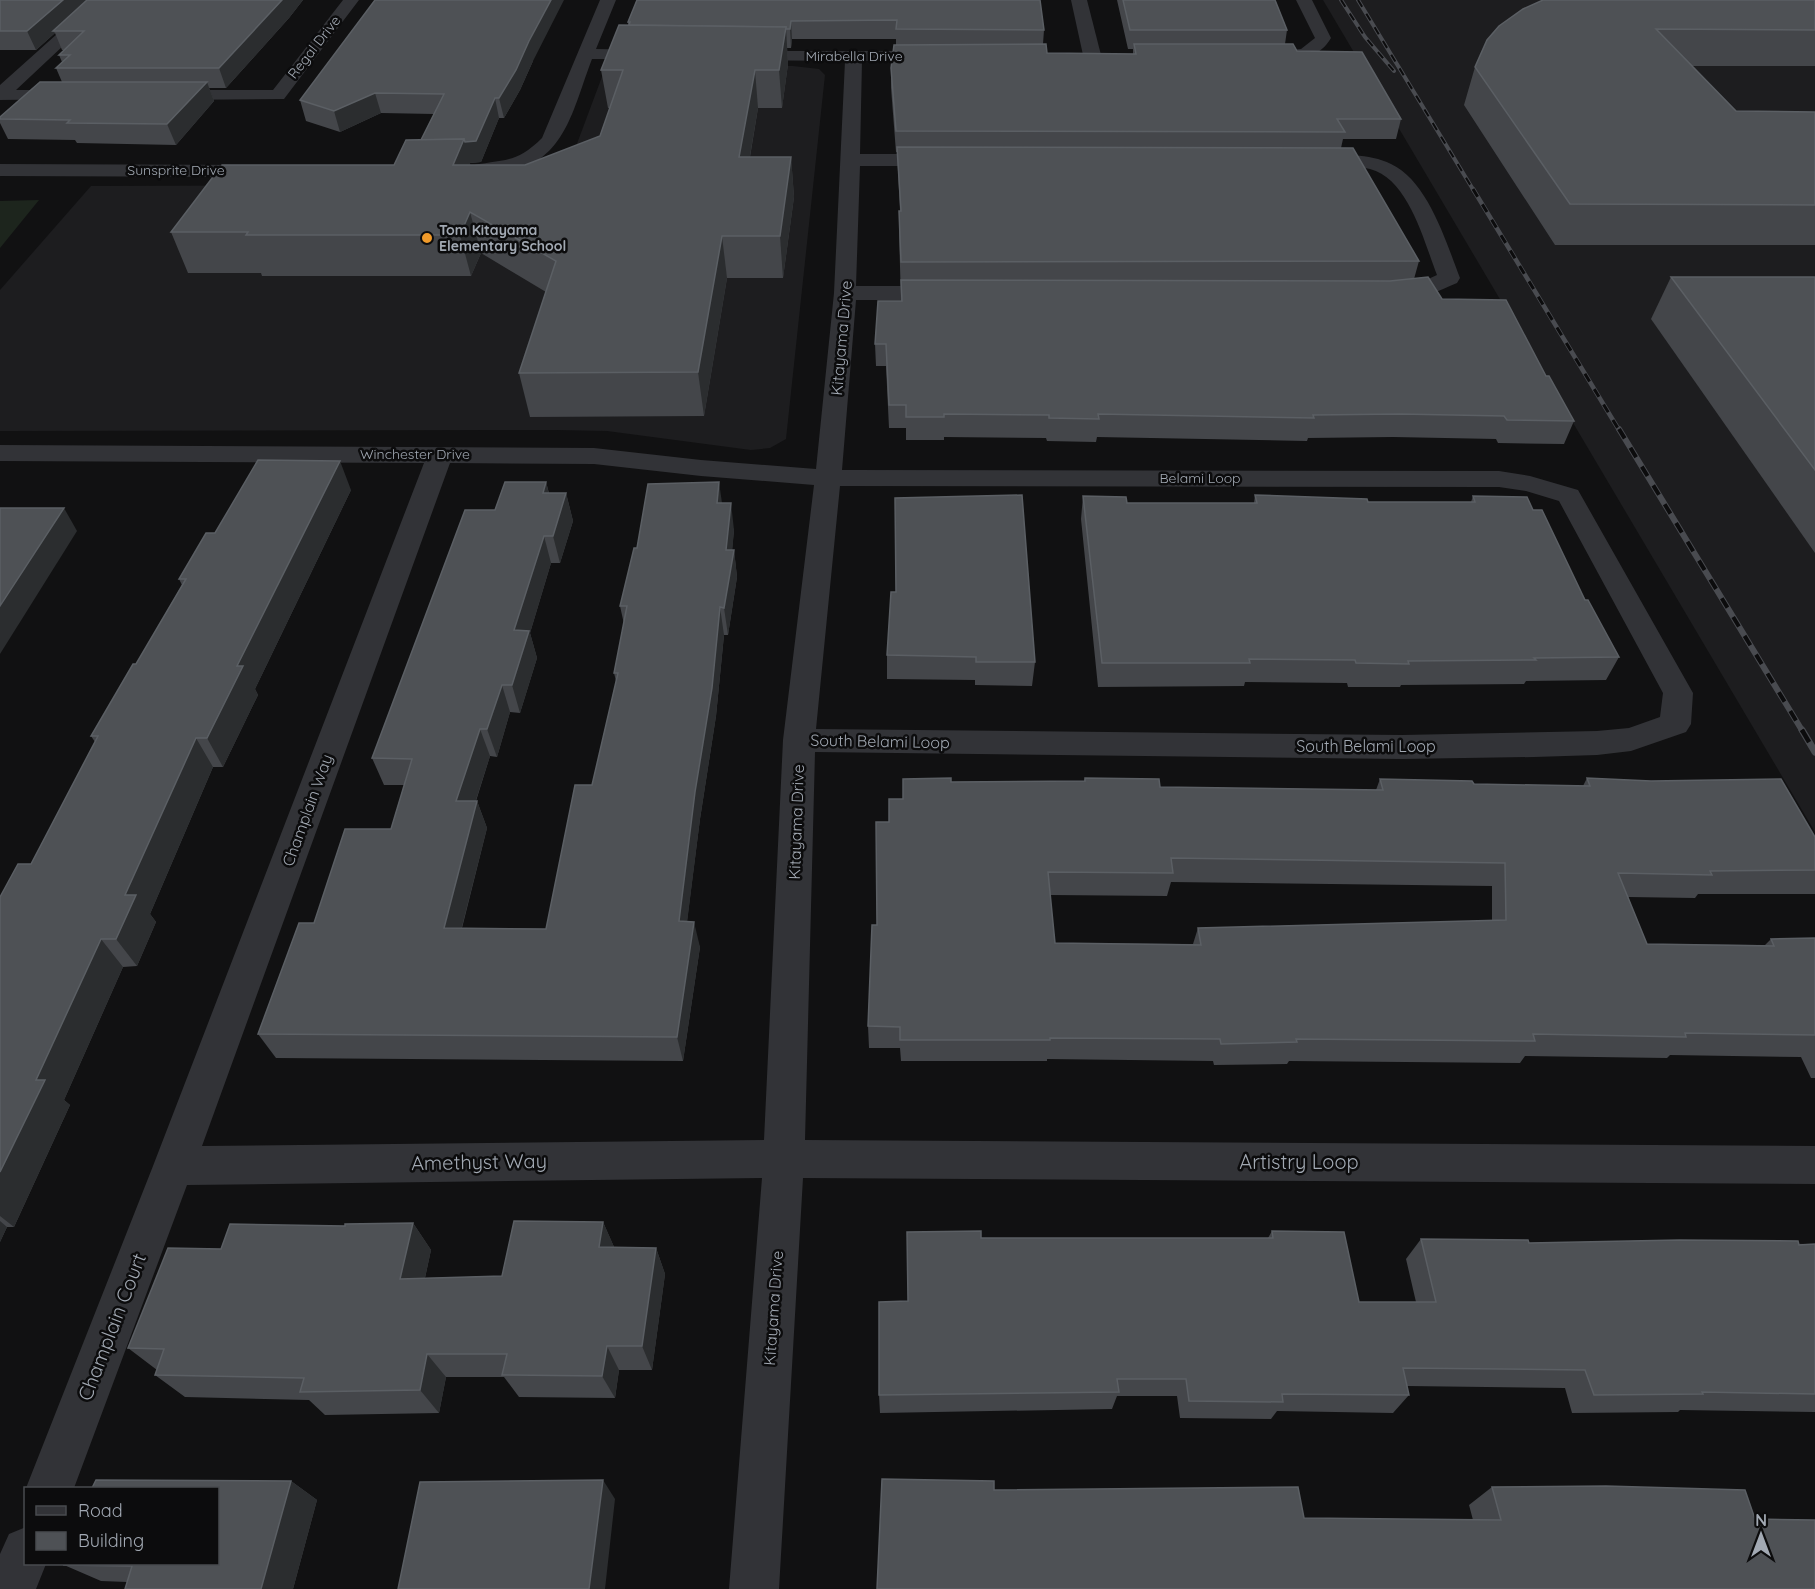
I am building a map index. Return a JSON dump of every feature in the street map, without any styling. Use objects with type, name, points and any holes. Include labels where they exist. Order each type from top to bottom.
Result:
[{"type":"street","points":[[0,95],[104,0]]},
{"type":"street","name":"Regal Drive","points":[[150,95],[278,95],[351,0]]},
{"type":"street","points":[[451,172],[493,170],[519,164],[536,156],[551,140],[608,0]]},
{"type":"street","points":[[1079,0],[1092,55]]},
{"type":"street","points":[[1255,56],[1288,56],[1314,51],[1320,45],[1323,38],[1304,0]]},
{"type":"street","points":[[587,54],[668,55]]},
{"type":"street","name":"Mirabella Drive","points":[[727,56],[949,56]]},
{"type":"street","name":"Kitayama Drive","points":[[754,1589],[784,1159],[799,740],[828,478],[845,293],[854,57]]},
{"type":"street","points":[[0,95],[93,95]]},
{"type":"street","points":[[1298,159],[1365,163],[1386,168],[1401,180],[1416,199],[1449,278],[1419,291],[1372,294]]},
{"type":"street","points":[[850,160],[956,160]]},
{"type":"street","name":"Sunsprite Drive","points":[[0,170],[286,171]]},
{"type":"street","points":[[845,293],[965,293]]},
{"type":"street","name":"Winchester Drive","points":[[0,453],[594,456],[701,468],[828,478]]},
{"type":"street","name":"Champlain Way","points":[[174,1166],[440,454]]},
{"type":"street","name":"Belami Loop","points":[[828,478],[1499,479],[1530,484],[1569,496]]},
{"type":"street","name":"South Belami Loop","points":[[799,740],[1402,747],[1596,744],[1631,739],[1675,724],[1678,693],[1569,496]]},
{"type":"street","name":"Amethyst Way","points":[[174,1166],[784,1159]]},
{"type":"street","name":"Artistry Loop","points":[[784,1159],[1815,1165]]},
{"type":"street","name":"Champlain Court","points":[[50,1487],[174,1166]]},
{"type":"street","points":[[11,1589],[24,1556]]},
{"type":"shaded area","points":[[1323,0],[1815,0],[1815,832]]},
{"type":"shaded area","name":"Tom Kitayama Elementary School","points":[[632,66],[793,66],[819,69],[825,75],[786,439],[770,448],[751,450],[607,431],[0,431],[0,290],[91,186],[477,185],[575,149],[603,74]]},
{"type":"shaded area","points":[[39,200],[0,248],[0,201]]},
{"type":"building","points":[[0,0],[63,0],[27,31],[0,31]]},
{"type":"building","points":[[87,0],[282,0],[219,68],[56,68],[70,55],[59,55],[84,31],[53,31]]},
{"type":"building","points":[[375,0],[551,0],[516,70],[499,98],[495,98],[476,141],[465,142],[464,139],[421,140],[444,94],[375,93],[334,111],[300,100]]},
{"type":"building","points":[[637,0],[1040,0],[1044,30],[896,29],[897,20],[791,21],[790,29],[786,27],[629,25],[630,22],[628,22]]},
{"type":"building","points":[[1123,0],[1275,0],[1287,30],[1130,30]]},
{"type":"building","points":[[1543,0],[1815,0],[1815,30],[1656,29],[1736,111],[1815,112],[1815,205],[1570,204],[1475,67],[1487,40],[1499,26],[1523,9]]},
{"type":"building","points":[[619,25],[786,27],[779,70],[755,70],[739,157],[791,157],[780,236],[722,236],[698,372],[519,373],[556,261],[470,212],[460,235],[246,235],[248,232],[171,232],[222,165],[394,165],[406,140],[464,139],[453,165],[525,165],[600,136],[623,70],[601,70]]},
{"type":"building","points":[[1046,44],[1047,53],[1136,54],[1134,44],[1293,44],[1297,51],[1362,52],[1401,119],[1337,119],[1345,132],[896,131],[891,68],[894,45]]},
{"type":"building","points":[[40,82],[207,82],[167,124],[67,123],[70,120],[0,119]]},
{"type":"building","points":[[897,147],[1353,148],[1419,261],[901,262]]},
{"type":"building","points":[[1428,277],[1442,299],[1506,300],[1546,376],[1549,376],[1574,421],[1507,420],[1504,416],[1400,414],[1313,415],[1314,418],[1098,414],[1099,419],[1049,418],[1049,415],[944,414],[944,417],[906,417],[906,405],[889,405],[886,344],[875,344],[878,301],[902,301],[901,280],[1390,281]]},
{"type":"building","points":[[1671,277],[1815,277],[1815,470]]},
{"type":"building","points":[[258,460],[340,461],[237,666],[243,666],[207,738],[196,738],[125,895],[136,895],[116,939],[101,939],[36,1080],[45,1080],[0,1172],[0,897],[18,864],[31,864],[98,736],[91,736],[186,579],[179,579],[206,533],[215,533]]},
{"type":"building","points":[[505,482],[546,482],[543,493],[566,493],[553,536],[544,536],[514,630],[529,631],[512,685],[502,685],[487,729],[480,729],[456,801],[477,801],[444,928],[546,929],[575,785],[592,785],[618,673],[614,673],[627,606],[620,606],[634,548],[637,548],[648,484],[719,482],[717,503],[731,503],[726,550],[734,550],[724,608],[720,607],[712,688],[695,792],[679,921],[694,922],[677,1037],[258,1034],[299,923],[314,923],[345,829],[391,829],[412,759],[372,758],[465,510],[495,510]]},
{"type":"building","points":[[1022,495],[1035,662],[976,662],[976,657],[887,655],[891,592],[896,592],[895,498]]},
{"type":"building","points":[[1255,495],[1367,499],[1368,502],[1475,502],[1473,496],[1527,497],[1533,510],[1542,510],[1585,600],[1588,600],[1619,657],[1408,661],[1409,664],[1356,663],[1355,660],[1249,659],[1250,663],[1102,663],[1083,496],[1126,497],[1127,503],[1257,503]]},
{"type":"building","points":[[0,508],[64,508],[0,606]]},
{"type":"building","points":[[951,778],[951,782],[1085,781],[1085,778],[1159,779],[1160,787],[1383,790],[1380,779],[1472,781],[1474,784],[1590,786],[1587,778],[1651,781],[1781,779],[1815,837],[1815,870],[1710,871],[1712,875],[1618,873],[1647,944],[1774,946],[1771,939],[1815,938],[1815,1035],[1685,1033],[1686,1037],[1533,1034],[1535,1041],[1296,1039],[1297,1042],[1221,1044],[1220,1039],[900,1040],[900,1027],[868,1026],[872,925],[877,925],[876,822],[889,822],[889,799],[903,799],[903,779]],"holes":[[[1171,858],[1505,863],[1506,920],[1198,928],[1201,945],[1055,943],[1048,872],[1173,873]]]},
{"type":"building","points":[[514,1221],[603,1222],[599,1247],[656,1248],[642,1346],[607,1346],[602,1376],[502,1375],[507,1354],[427,1354],[420,1390],[300,1392],[304,1378],[155,1375],[164,1349],[128,1348],[168,1248],[221,1249],[230,1224],[345,1226],[345,1224],[413,1223],[400,1279],[502,1276]]},
{"type":"building","points":[[981,1231],[981,1238],[1273,1238],[1272,1231],[1344,1232],[1359,1302],[1436,1302],[1421,1239],[1528,1240],[1529,1243],[1679,1240],[1798,1241],[1799,1245],[1815,1244],[1815,1394],[1702,1392],[1703,1394],[1594,1395],[1585,1370],[1403,1368],[1409,1395],[1282,1394],[1283,1402],[1189,1401],[1186,1379],[1117,1379],[1119,1392],[879,1395],[879,1302],[908,1301],[907,1232]]},
{"type":"building","points":[[882,1479],[994,1481],[994,1490],[1298,1487],[1304,1518],[1501,1520],[1492,1487],[1606,1486],[1745,1490],[1755,1519],[1815,1520],[1815,1589],[877,1589]]},
{"type":"building","points":[[96,1480],[291,1481],[261,1589],[125,1589],[132,1566],[64,1565],[219,1565],[219,1487],[92,1487]]},
{"type":"building","points":[[603,1480],[589,1589],[398,1589],[420,1482]]},
{"type":"railway","points":[[1341,0],[1365,37],[1394,71]]},
{"type":"railway","points":[[1358,0],[1474,191]]},
{"type":"railway","points":[[1473,189],[1619,430]]},
{"type":"railway","points":[[1619,429],[1803,732]]},
{"type":"railway","points":[[1802,730],[1815,752]]},
{"type":"place","name":"Tom Kitayama Elementary School","points":[[427,238]]}]
